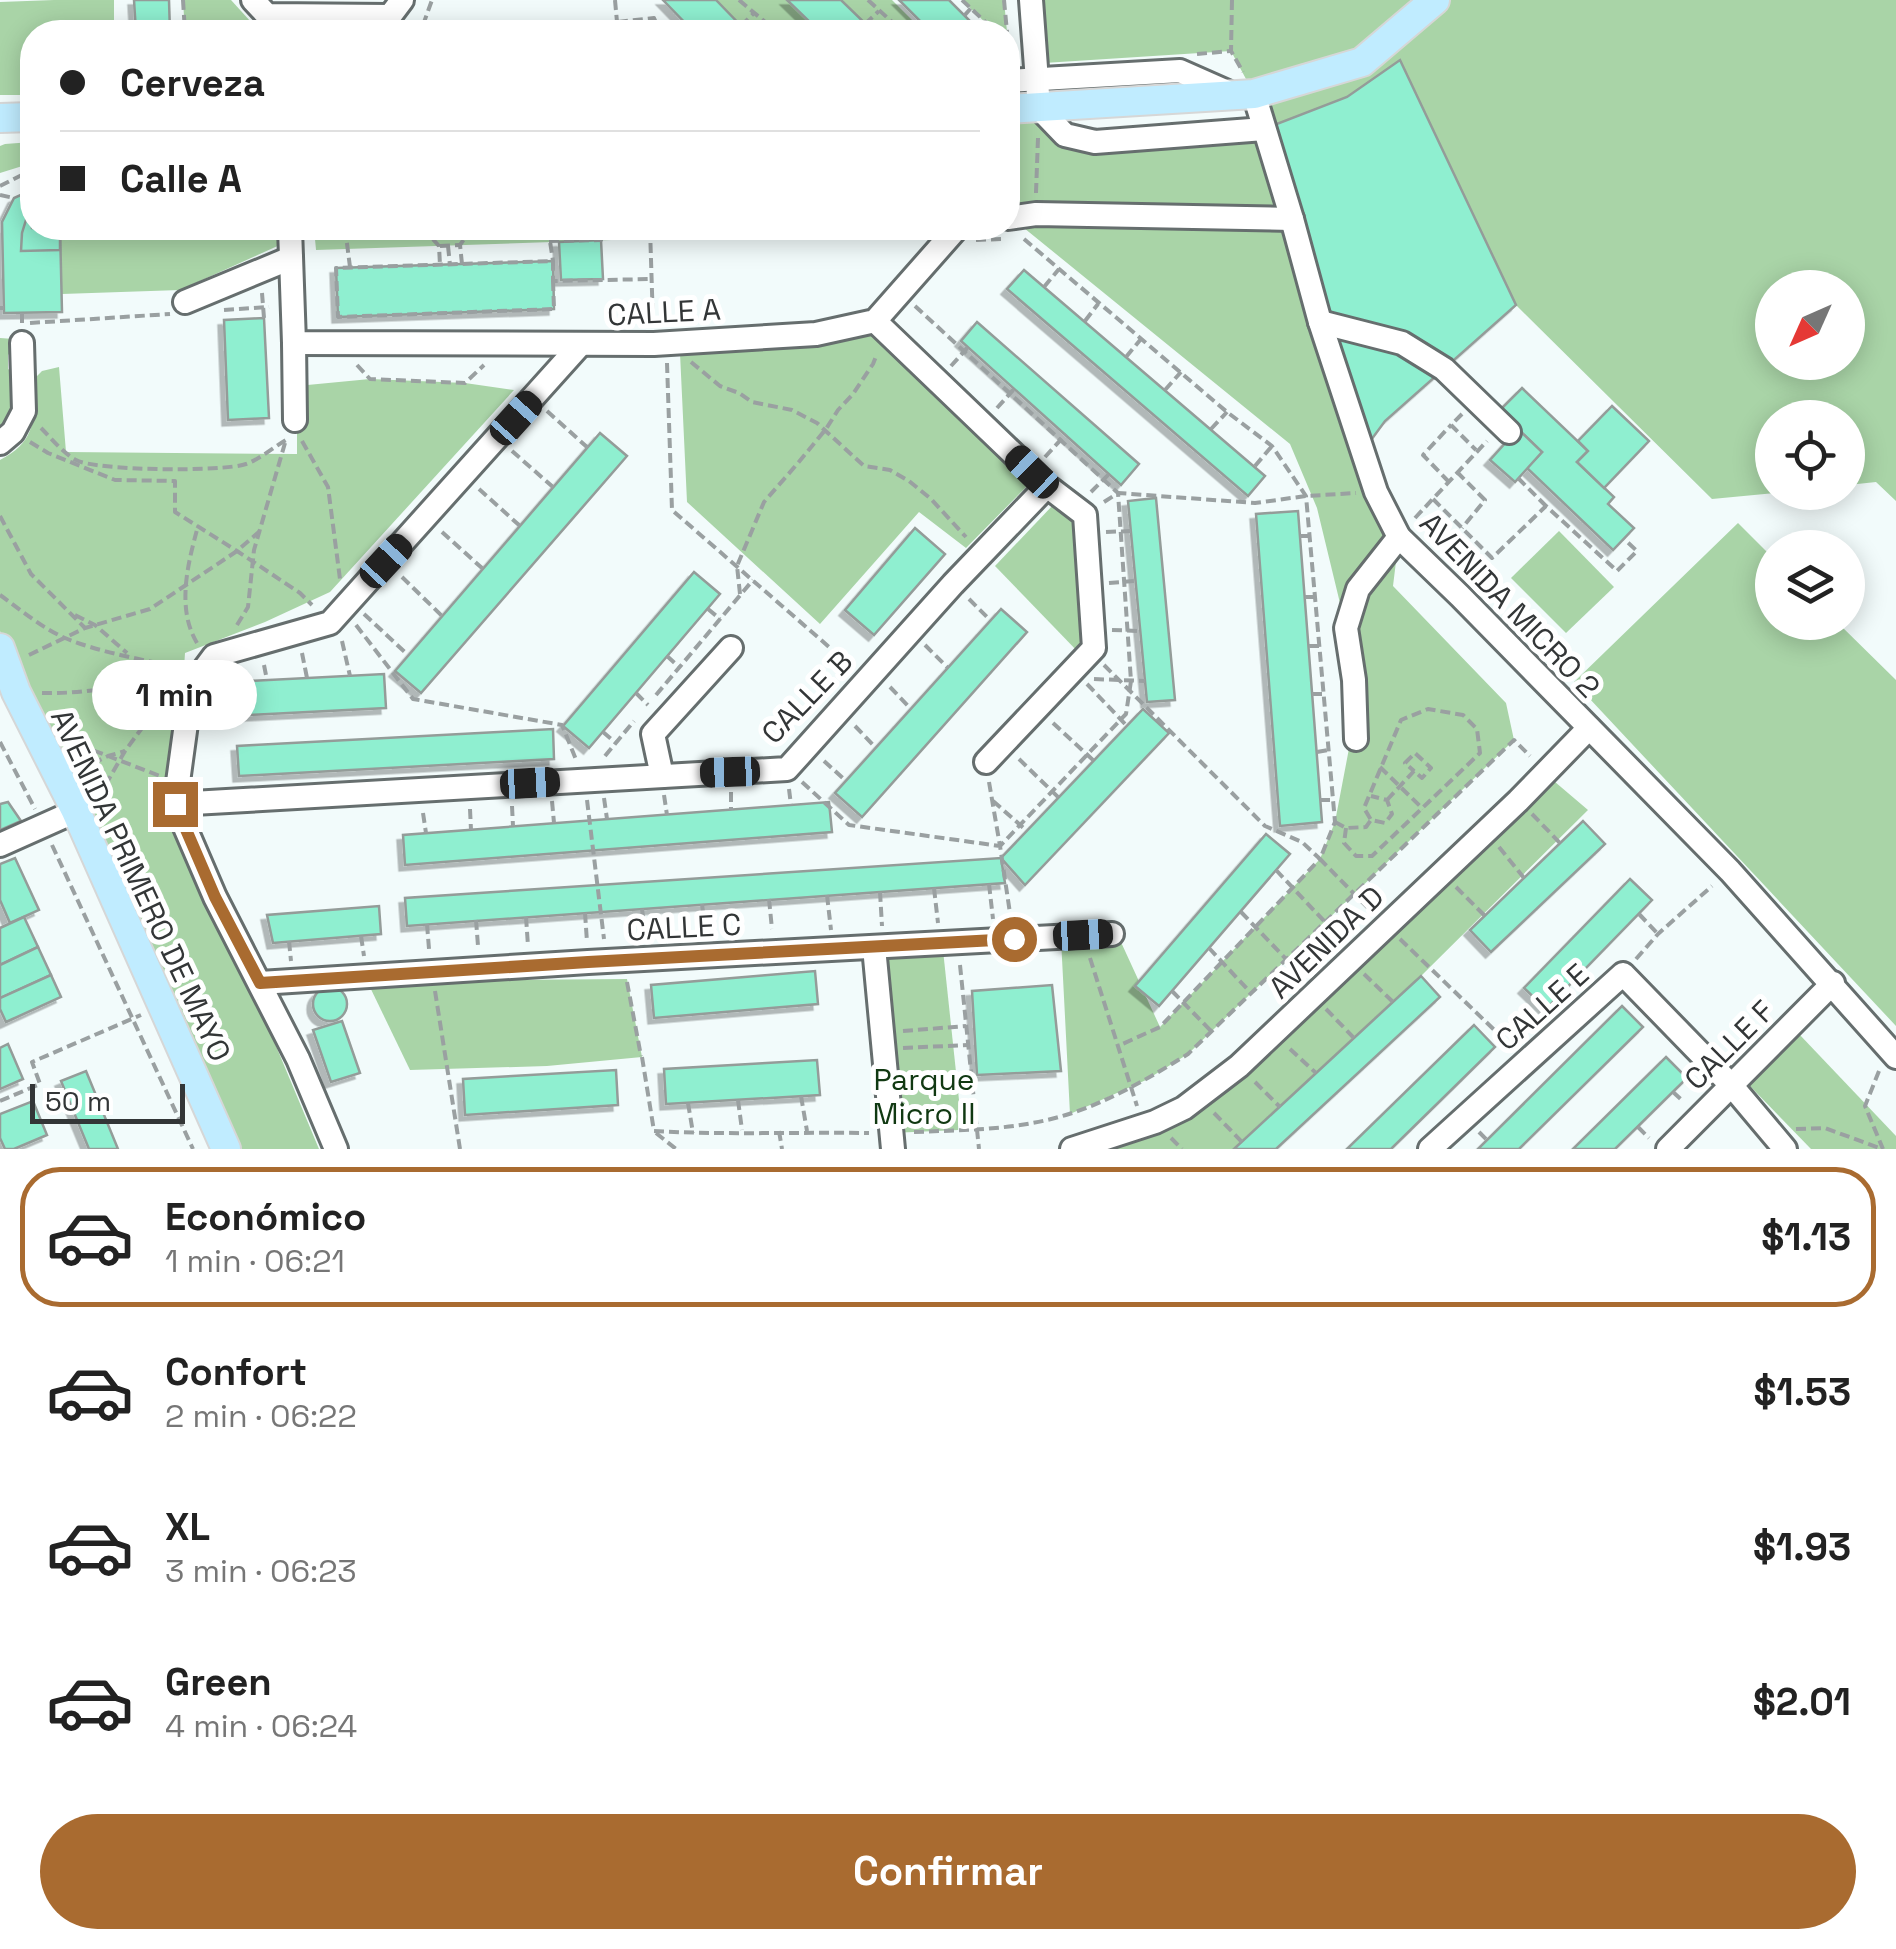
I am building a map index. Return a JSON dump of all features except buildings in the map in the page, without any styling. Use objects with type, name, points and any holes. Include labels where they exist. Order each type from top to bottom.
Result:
[{"type":"main road","points":[[1020,109],[1245,95],[1362,62],[1436,0]]},
{"type":"main road","name":"AVENIDA PRIMERO DE MAYO","points":[[13,652],[14,692],[87,805],[162,1008],[226,1149]]},
{"type":"street","points":[[253,0],[267,15],[305,7],[390,16],[402,0]]},
{"type":"street","points":[[1032,0],[1038,108],[1065,135],[1095,142],[1264,129]]},
{"type":"street","points":[[1020,76],[1036,80],[1180,71],[1245,95]]},
{"type":"street","name":"AVENIDA MICRO 2","points":[[1245,95],[1264,129],[1320,322],[1376,492],[1399,536],[1730,871],[1892,1052]]},
{"type":"street","points":[[1020,221],[1036,214],[1292,219]]},
{"type":"street","points":[[290,240],[294,343],[291,430]]},
{"type":"street","points":[[957,240],[880,326],[1039,479],[1085,515],[1094,648],[986,762]]},
{"type":"street","points":[[185,308],[291,258]]},
{"type":"street","points":[[1320,322],[1402,343],[1444,369],[1506,428]]},
{"type":"street","name":"CALLE A","points":[[340,612],[580,346],[816,334],[880,326]]},
{"type":"street","points":[[12,429],[22,333]]},
{"type":"street","points":[[294,343],[580,346]]},
{"type":"street","name":"CALLE B","points":[[175,804],[787,769],[980,555],[1039,479]]},
{"type":"street","points":[[1356,738],[1354,680],[1346,628],[1358,589],[1399,536]]},
{"type":"street","points":[[336,1149],[298,1060],[215,897],[175,804],[191,688],[214,656],[340,612]]},
{"type":"street","points":[[662,776],[653,734],[731,648]]},
{"type":"street","name":"AVENIDA D","points":[[1072,1149],[1170,1115],[1200,1098],[1351,962],[1589,728]]},
{"type":"street","points":[[0,844],[87,805]]},
{"type":"street","name":"CALLE C","points":[[260,983],[834,949],[878,940],[950,946],[1112,934]]},
{"type":"street","points":[[878,940],[892,1141]]},
{"type":"street","name":"CALLE E","points":[[1430,1149],[1623,974],[1732,1086],[1777,1140]]},
{"type":"street","name":"CALLE F","points":[[1668,1149],[1833,983]]},
{"type":"path","points":[[738,0],[761,20]]},
{"type":"path","points":[[868,0],[889,20]]},
{"type":"path","points":[[962,0],[984,20]]},
{"type":"path","points":[[1232,0],[1231,51],[1245,95]]},
{"type":"path","points":[[964,16],[971,8]]},
{"type":"path","points":[[869,20],[879,11]]},
{"type":"path","points":[[748,20],[753,14]]},
{"type":"path","points":[[1038,108],[1036,214],[1023,239],[1272,446],[1306,496],[1334,800],[1335,822],[1320,859],[1160,1027],[1118,1046]]},
{"type":"path","points":[[0,195],[14,198]]},
{"type":"path","points":[[346,240],[350,268]]},
{"type":"path","points":[[433,240],[439,246],[440,265]]},
{"type":"path","points":[[462,264],[460,245],[464,240]]},
{"type":"path","points":[[553,261],[336,268],[338,317],[554,309],[553,261],[549,241],[601,240]]},
{"type":"path","points":[[650,240],[672,510],[911,709]]},
{"type":"path","points":[[439,246],[460,245]]},
{"type":"path","points":[[448,246],[450,264]]},
{"type":"path","points":[[1044,287],[1059,268]]},
{"type":"path","points":[[553,281],[652,279]]},
{"type":"path","points":[[1085,321],[1098,304]]},
{"type":"path","points":[[914,306],[966,349],[1118,493],[1131,682],[1126,714],[1000,846]]},
{"type":"path","points":[[224,310],[264,307]]},
{"type":"path","points":[[45,323],[185,308]]},
{"type":"path","points":[[22,313],[22,333]]},
{"type":"path","points":[[740,595],[737,566],[764,502],[826,430],[873,364],[880,326]]},
{"type":"path","points":[[1126,358],[1141,339]]},
{"type":"path","points":[[335,343],[370,379],[465,383],[484,365]]},
{"type":"path","points":[[661,344],[720,386],[752,402],[805,415],[864,466],[890,470],[920,490],[980,555]]},
{"type":"path","points":[[938,380],[966,349]]},
{"type":"path","points":[[1165,390],[1181,372]]},
{"type":"path","points":[[534,398],[588,448]]},
{"type":"path","points":[[1211,430],[1227,412]]},
{"type":"path","points":[[1449,482],[1422,455],[1452,426]]},
{"type":"path","points":[[1399,536],[1457,472],[1506,428]]},
{"type":"path","points":[[12,429],[88,464],[208,470],[247,464],[291,430]]},
{"type":"path","points":[[12,429],[48,454],[115,480],[176,481],[175,512],[300,593],[340,612],[408,655]]},
{"type":"path","points":[[238,624],[248,606],[260,531],[291,430]]},
{"type":"path","points":[[1039,479],[1066,434]]},
{"type":"path","points":[[498,438],[554,488]]},
{"type":"path","points":[[1255,466],[1272,446]]},
{"type":"path","points":[[304,447],[328,487],[350,676]]},
{"type":"path","points":[[1457,472],[1484,500],[1462,528]]},
{"type":"path","points":[[464,476],[520,526]]},
{"type":"path","points":[[1518,478],[1617,571],[1637,551],[1624,539]]},
{"type":"path","points":[[1085,515],[1118,493],[1256,503],[1376,492]]},
{"type":"path","points":[[1433,499],[1492,558],[1546,506]]},
{"type":"path","points":[[0,516],[32,574],[85,628]]},
{"type":"path","points":[[426,518],[484,569]]},
{"type":"path","points":[[198,526],[185,608],[194,639],[200,646]]},
{"type":"path","points":[[13,652],[150,609],[238,551],[260,531]]},
{"type":"path","points":[[1300,536],[1310,536]]},
{"type":"path","points":[[386,561],[442,616]]},
{"type":"path","points":[[636,693],[648,705],[753,580]]},
{"type":"path","points":[[952,584],[990,620]]},
{"type":"path","points":[[0,595],[64,638],[179,668]]},
{"type":"path","points":[[1304,597],[1315,597]]},
{"type":"path","points":[[708,609],[720,619]]},
{"type":"path","points":[[69,612],[95,624],[130,656]]},
{"type":"path","points":[[340,612],[412,700],[562,725],[584,780]]},
{"type":"path","points":[[910,631],[948,668]]},
{"type":"path","points":[[1309,646],[1319,646]]},
{"type":"path","points":[[1091,651],[1265,826],[1302,842],[1526,1061]]},
{"type":"path","points":[[667,656],[680,667]]},
{"type":"path","points":[[14,692],[66,694],[146,681],[179,668]]},
{"type":"path","points":[[178,677],[179,668]]},
{"type":"path","points":[[1127,726],[1082,679],[1145,682]]},
{"type":"path","points":[[87,805],[168,692]]},
{"type":"path","points":[[1312,694],[1323,694]]},
{"type":"path","points":[[1346,828],[1344,844],[1356,856],[1372,856],[1423,809],[1480,753],[1477,729],[1464,715],[1428,709],[1401,720],[1364,808],[1370,820]]},
{"type":"path","points":[[840,710],[876,748]]},
{"type":"path","points":[[605,756],[638,718]]},
{"type":"path","points":[[1053,723],[1094,761]]},
{"type":"path","points":[[55,730],[164,778]]},
{"type":"path","points":[[602,732],[616,743]]},
{"type":"path","points":[[642,1058],[654,1131],[807,1132],[892,1141],[1008,1127],[1070,1114],[1131,1087],[1188,1054],[1514,740]]},
{"type":"path","points":[[0,742],[43,825],[193,1149]]},
{"type":"path","points":[[1004,743],[1059,798]]},
{"type":"path","points":[[808,746],[846,781]]},
{"type":"path","points":[[1317,752],[1328,750]]},
{"type":"path","points":[[69,774],[125,752]]},
{"type":"path","points":[[1415,753],[1431,768],[1422,778],[1414,771],[1405,763],[1415,753]]},
{"type":"path","points":[[986,762],[1000,846],[1004,939]]},
{"type":"path","points":[[1380,768],[1423,809]]},
{"type":"path","points":[[787,769],[849,825],[1000,846]]},
{"type":"path","points":[[1387,800],[1414,771]]},
{"type":"path","points":[[1371,796],[1387,800]]},
{"type":"path","points":[[992,800],[1027,831]]},
{"type":"path","points":[[1320,800],[1334,800]]},
{"type":"path","points":[[1370,820],[1384,823],[1392,814],[1387,800]]},
{"type":"path","points":[[1518,801],[1560,843]]},
{"type":"path","points":[[1335,822],[1346,828],[1366,827],[1370,820]]},
{"type":"path","points":[[1486,831],[1524,878]]},
{"type":"path","points":[[1276,870],[1326,922]]},
{"type":"path","points":[[1623,974],[1658,934],[1730,871]]},
{"type":"path","points":[[1443,872],[1484,916]]},
{"type":"path","points":[[988,884],[1004,939]]},
{"type":"path","points":[[934,888],[966,1026],[979,1149]]},
{"type":"path","points":[[878,940],[880,892]]},
{"type":"path","points":[[827,895],[834,949]]},
{"type":"path","points":[[769,900],[775,952]]},
{"type":"path","points":[[702,904],[707,942]]},
{"type":"path","points":[[642,908],[648,958]]},
{"type":"path","points":[[585,912],[588,962]]},
{"type":"path","points":[[1240,912],[1287,960]]},
{"type":"path","points":[[1639,914],[1658,934]]},
{"type":"path","points":[[526,917],[529,966]]},
{"type":"path","points":[[476,920],[480,960]]},
{"type":"path","points":[[427,924],[430,963]]},
{"type":"path","points":[[1083,935],[1143,1124]]},
{"type":"path","points":[[1209,948],[1251,994]]},
{"type":"path","points":[[1351,962],[1392,1002]]},
{"type":"path","points":[[432,976],[460,1149]]},
{"type":"path","points":[[1172,991],[1212,1032]]},
{"type":"path","points":[[1313,996],[1354,1038]]},
{"type":"path","points":[[0,1101],[40,1084],[32,1062],[162,1008]]},
{"type":"path","points":[[888,1032],[966,1026]]},
{"type":"path","points":[[1275,1033],[1316,1073]]},
{"type":"path","points":[[890,1048],[968,1045]]},
{"type":"path","points":[[1883,1149],[1865,1106],[1892,1052]]},
{"type":"path","points":[[1239,1066],[1280,1106]]},
{"type":"path","points":[[801,1096],[807,1132]]},
{"type":"path","points":[[1200,1098],[1242,1142]]},
{"type":"path","points":[[738,1100],[742,1132]]},
{"type":"path","points":[[688,1103],[693,1133]]},
{"type":"path","points":[[1777,1140],[1825,1128],[1883,1149]]},
{"type":"path","points":[[780,1131],[782,1149]]},
{"type":"green space","points":[[114,0],[114,20],[20,20],[20,95],[0,95],[0,2]]},
{"type":"green space","points":[[183,0],[231,0],[249,20],[184,20]]},
{"type":"green space","points":[[713,0],[892,0],[912,20],[733,20]]},
{"type":"green space","points":[[962,0],[1004,0],[1006,20],[983,20]]},
{"type":"green space","points":[[1042,0],[1896,0],[1896,501],[1876,482],[1865,483],[1865,400],[1755,400],[1755,495],[1712,499],[1516,305],[1385,421],[1363,450],[1399,537],[1393,586],[1506,703],[1514,740],[1188,1054],[1146,1080],[1070,1114],[1061,939],[1120,940],[1160,1027],[1320,859],[1335,822],[1355,717],[1346,628],[1317,508],[1290,444],[1020,225],[1020,109],[1039,108],[1065,135],[1264,129],[1254,94],[1231,51],[1044,63]]},
{"type":"green space","points":[[20,143],[20,167],[0,173],[0,146]]},
{"type":"green space","points":[[60,240],[282,240],[282,244],[180,290],[62,294]]},
{"type":"green space","points":[[315,240],[611,240],[316,250]]},
{"type":"green space","points":[[878,331],[1031,482],[966,548],[919,512],[820,624],[687,502],[680,353]]},
{"type":"green space","points":[[0,338],[14,339],[8,369],[15,374],[17,409],[0,438]]},
{"type":"green space","points":[[59,367],[66,452],[297,454],[297,386],[370,379],[465,383],[514,390],[330,592],[185,653],[175,804],[319,1149],[228,1149],[18,680],[0,631],[0,460],[22,444],[32,426],[35,378],[42,371]]},
{"type":"green space","points":[[1054,504],[1077,521],[1087,647],[1081,655],[995,566]]},
{"type":"green space","points":[[1738,523],[1755,540],[1755,640],[1855,640],[1896,680],[1896,1026],[1574,682]]},
{"type":"green space","points":[[1559,531],[1614,587],[1566,633],[1511,578]]},
{"type":"green space","points":[[1548,776],[1588,810],[1421,976],[1234,1149],[1092,1149],[1179,1116]]},
{"type":"green space","name":"Parque Micro II","points":[[943,950],[959,1100],[958,1130],[891,1133],[885,957]]},
{"type":"green space","points":[[627,979],[642,1057],[547,1066],[410,1070],[367,981]]},
{"type":"green space","points":[[1799,1034],[1896,1136],[1896,1149],[1811,1149],[1747,1083]]},
{"type":"route","points":[[175,804],[215,897],[260,983],[1014,939]]}]
